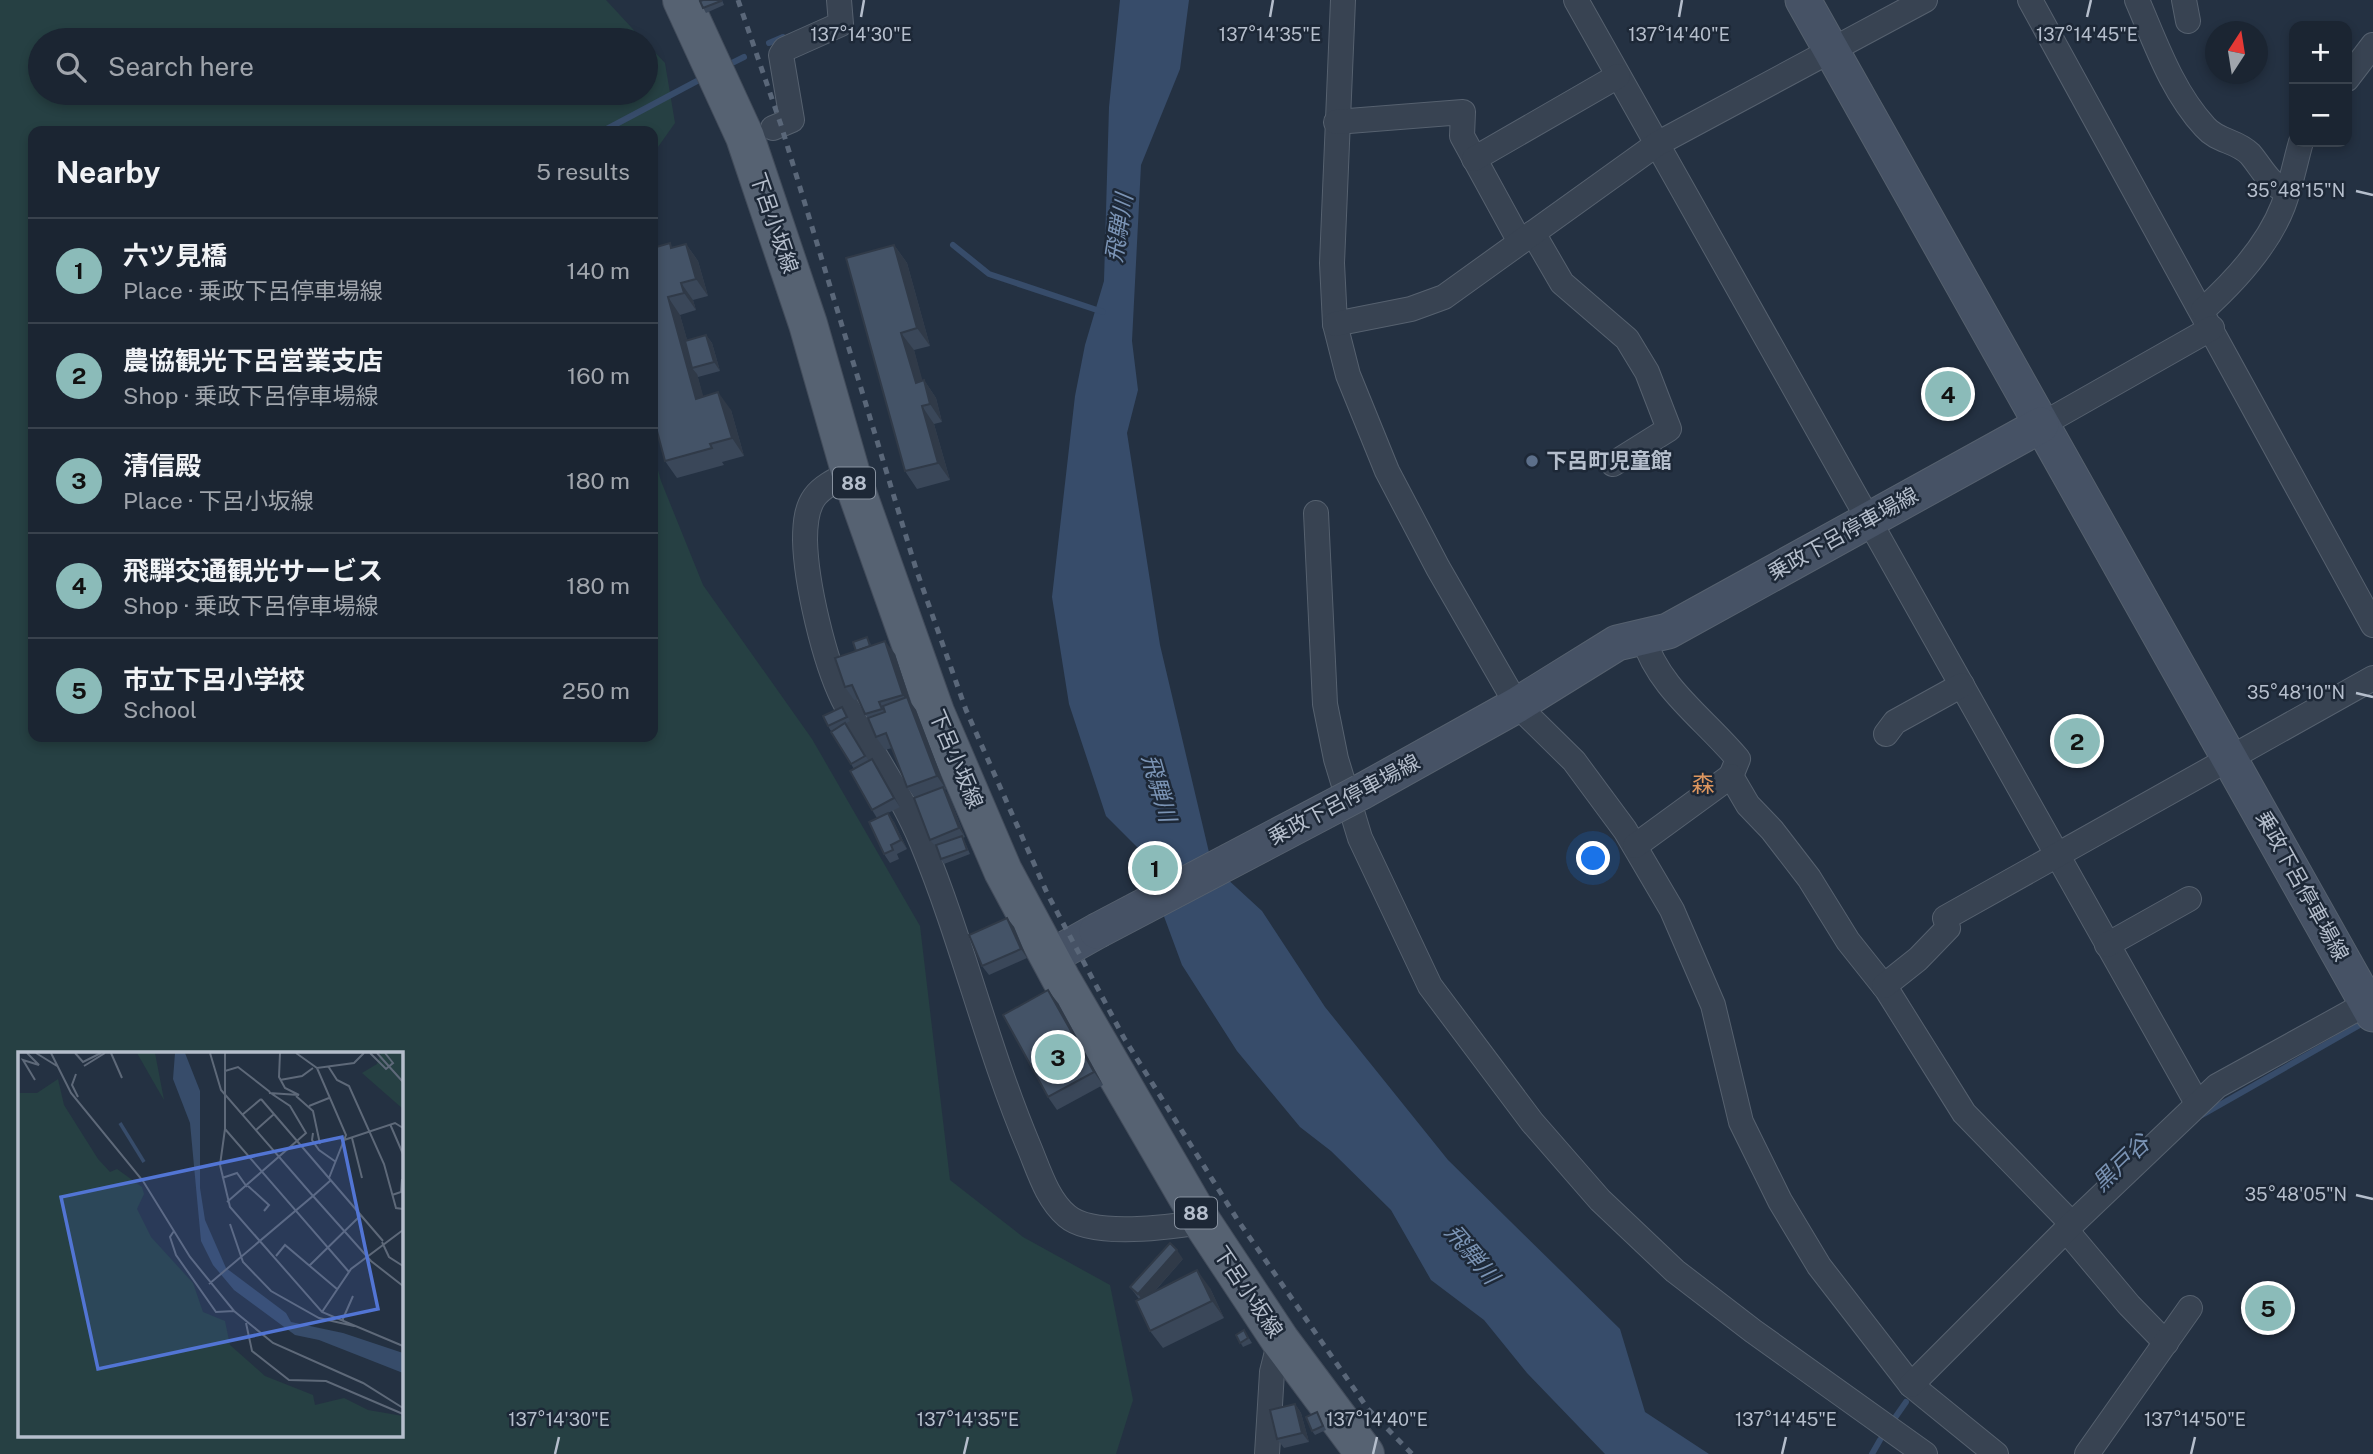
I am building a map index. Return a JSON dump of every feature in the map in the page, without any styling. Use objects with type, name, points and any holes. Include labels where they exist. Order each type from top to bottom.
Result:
[{"type":"main road","name":"下呂小坂線","points":[[682,0],[745,137],[808,324],[850,473],[934,712],[1003,871],[1049,958],[1202,1222],[1280,1340],[1365,1454]]},
{"type":"main road","points":[[1803,0],[2041,425]]},
{"type":"main road","name":"乗政下呂停車場線","points":[[1049,958],[1361,792],[1517,705],[1617,643],[1668,631],[2041,425],[2371,1005]]},
{"type":"street","points":[[773,128],[792,120],[781,55],[785,49],[841,24],[839,0]]},
{"type":"street","points":[[1343,0],[1332,263],[1335,324],[1349,375],[1387,471],[1438,568],[1517,705],[1574,761],[1635,846],[1672,910],[1713,1005],[1741,1122],[1780,1200],[1819,1266],[1911,1385],[1996,1454]]},
{"type":"street","points":[[1576,0],[2197,1103]]},
{"type":"street","points":[[1335,324],[1411,309],[1444,297],[1657,144],[1925,0]]},
{"type":"street","points":[[2030,0],[2373,625]]},
{"type":"street","points":[[2137,0],[2164,66],[2204,126],[2218,139],[2236,144],[2248,152],[2276,188],[2287,191]]},
{"type":"street","points":[[2352,72],[2373,45]]},
{"type":"street","points":[[1474,159],[1618,76]]},
{"type":"street","points":[[1336,122],[1463,112],[1462,136],[1526,238],[1562,283],[1627,340],[1647,372],[1669,429],[1613,464]]},
{"type":"street","points":[[2041,425],[2207,319],[2254,254],[2283,207],[2300,147]]},
{"type":"street","points":[[850,473],[825,484],[813,495],[808,511],[805,541],[817,612],[831,669],[844,699],[903,801],[923,844],[1011,1104],[1051,1198],[1069,1218],[1106,1228],[1146,1230],[1202,1222]]},
{"type":"street","points":[[1316,513],[1325,704],[1336,759],[1360,838],[1430,986],[1532,1122],[1600,1200],[1675,1270],[1743,1324],[1925,1454]]},
{"type":"street","points":[[1635,846],[1731,776],[1738,760],[1673,692],[1649,655],[1643,637]]},
{"type":"street","points":[[1884,986],[1918,959],[1948,928],[1945,918],[2373,678]]},
{"type":"street","points":[[1886,734],[1895,722],[1962,685]]},
{"type":"street","points":[[1731,776],[1748,805],[1772,830],[1809,878],[1848,941],[1884,986],[1964,1113],[2071,1232],[2129,1305],[2166,1343]]},
{"type":"street","points":[[2107,945],[2189,899]]},
{"type":"street","points":[[1911,1385],[2071,1232],[2197,1103],[2217,1086],[2371,1005]]},
{"type":"street","points":[[2087,1454],[2190,1308]]},
{"type":"street","points":[[1267,1454],[1272,1372],[1280,1340]]},
{"type":"green space","points":[[0,0],[606,0],[632,28],[28,28],[28,105],[658,105],[658,56],[665,63],[675,123],[658,147],[658,126],[28,126],[28,742],[658,742],[658,470],[703,585],[812,739],[920,926],[950,1180],[1023,1237],[1110,1285],[1133,1400],[1116,1454],[0,1454]]},
{"type":"water","name":"飛騨川","points":[[1120,0],[1189,0],[1180,69],[1141,165],[1132,341],[1138,390],[1127,433],[1160,645],[1212,865],[1262,911],[1325,1007],[1448,1160],[1620,1329],[1645,1412],[1709,1454],[1605,1454],[1527,1373],[1484,1320],[1431,1280],[1391,1210],[1331,1151],[1300,1127],[1237,1051],[1182,965],[1139,849],[1106,816],[1069,704],[1052,597],[1075,396],[1085,345],[1104,281],[1109,107]]},
{"type":"building","points":[[700,1],[721,1],[703,8]]},
{"type":"building","points":[[670,243],[671,248],[686,244],[696,279],[681,283],[684,293],[668,297],[696,399],[718,392],[732,438],[710,444],[712,448],[665,461],[658,435],[658,247]]},
{"type":"building","points":[[894,245],[917,328],[901,333],[916,383],[924,380],[930,404],[922,406],[938,463],[905,471],[846,258]]},
{"type":"building","points":[[706,335],[714,362],[692,368],[685,341]]},
{"type":"building","points":[[867,637],[870,646],[856,651],[853,642]]},
{"type":"building","points":[[885,641],[903,695],[879,702],[882,709],[865,714],[852,685],[845,687],[835,658]]},
{"type":"building","points":[[907,697],[937,776],[907,787],[886,733],[876,737],[868,718],[885,712],[883,706]]},
{"type":"building","points":[[842,707],[847,717],[828,726],[823,716]]},
{"type":"building","points":[[845,723],[865,756],[851,764],[831,732]]},
{"type":"building","points":[[872,759],[894,798],[872,810],[850,771]]},
{"type":"building","points":[[943,787],[959,828],[930,840],[914,798]]},
{"type":"building","points":[[888,813],[901,840],[891,845],[893,850],[884,854],[869,822]]},
{"type":"building","points":[[962,836],[967,850],[941,859],[936,845]]},
{"type":"building","points":[[1007,918],[1021,949],[982,966],[969,935]]},
{"type":"building","points":[[1048,990],[1094,1072],[1048,1097],[1003,1015]]},
{"type":"building","points":[[1170,1243],[1177,1250],[1138,1294],[1130,1287]]},
{"type":"building","points":[[1197,1270],[1212,1301],[1150,1331],[1136,1301]]},
{"type":"building","points":[[1244,1330],[1248,1338],[1240,1343],[1236,1335]]},
{"type":"building","points":[[1295,1404],[1302,1433],[1277,1439],[1270,1410]]},
{"type":"building","points":[[1317,1412],[1323,1426],[1312,1431],[1306,1417]]},
{"type":"waterway","points":[[769,43],[783,37]]},
{"type":"waterway","points":[[728,65],[744,57]]},
{"type":"waterway","points":[[658,102],[697,81]]},
{"type":"waterway","points":[[612,126],[652,105]]},
{"type":"waterway","points":[[953,245],[989,274],[1103,312]]},
{"type":"waterway","name":"黒戸谷","points":[[2202,1115],[2365,1022]]},
{"type":"waterway","name":"黒戸谷","points":[[1892,1422],[1906,1402]]},
{"type":"waterway","name":"黒戸谷","points":[[1872,1454],[1880,1440]]},
{"type":"railway","points":[[738,0],[781,125],[916,569],[966,710],[1047,893],[1124,1038],[1237,1219],[1368,1409],[1412,1454]]},
{"type":"place","name":"飛騨交通観光サービス","points":[[1948,394]]},
{"type":"place","name":"下呂町児童館","points":[[1532,461]]},
{"type":"place","name":"農協観光下呂営業支店","points":[[2077,741]]},
{"type":"place","name":"六ツ見橋","points":[[1155,868]]},
{"type":"place","name":"清信殿","points":[[1058,1057]]},
{"type":"place","name":"市立下呂小学校","points":[[2268,1308]]},
{"type":"district","name":"森","points":[[1703,784]]}]
